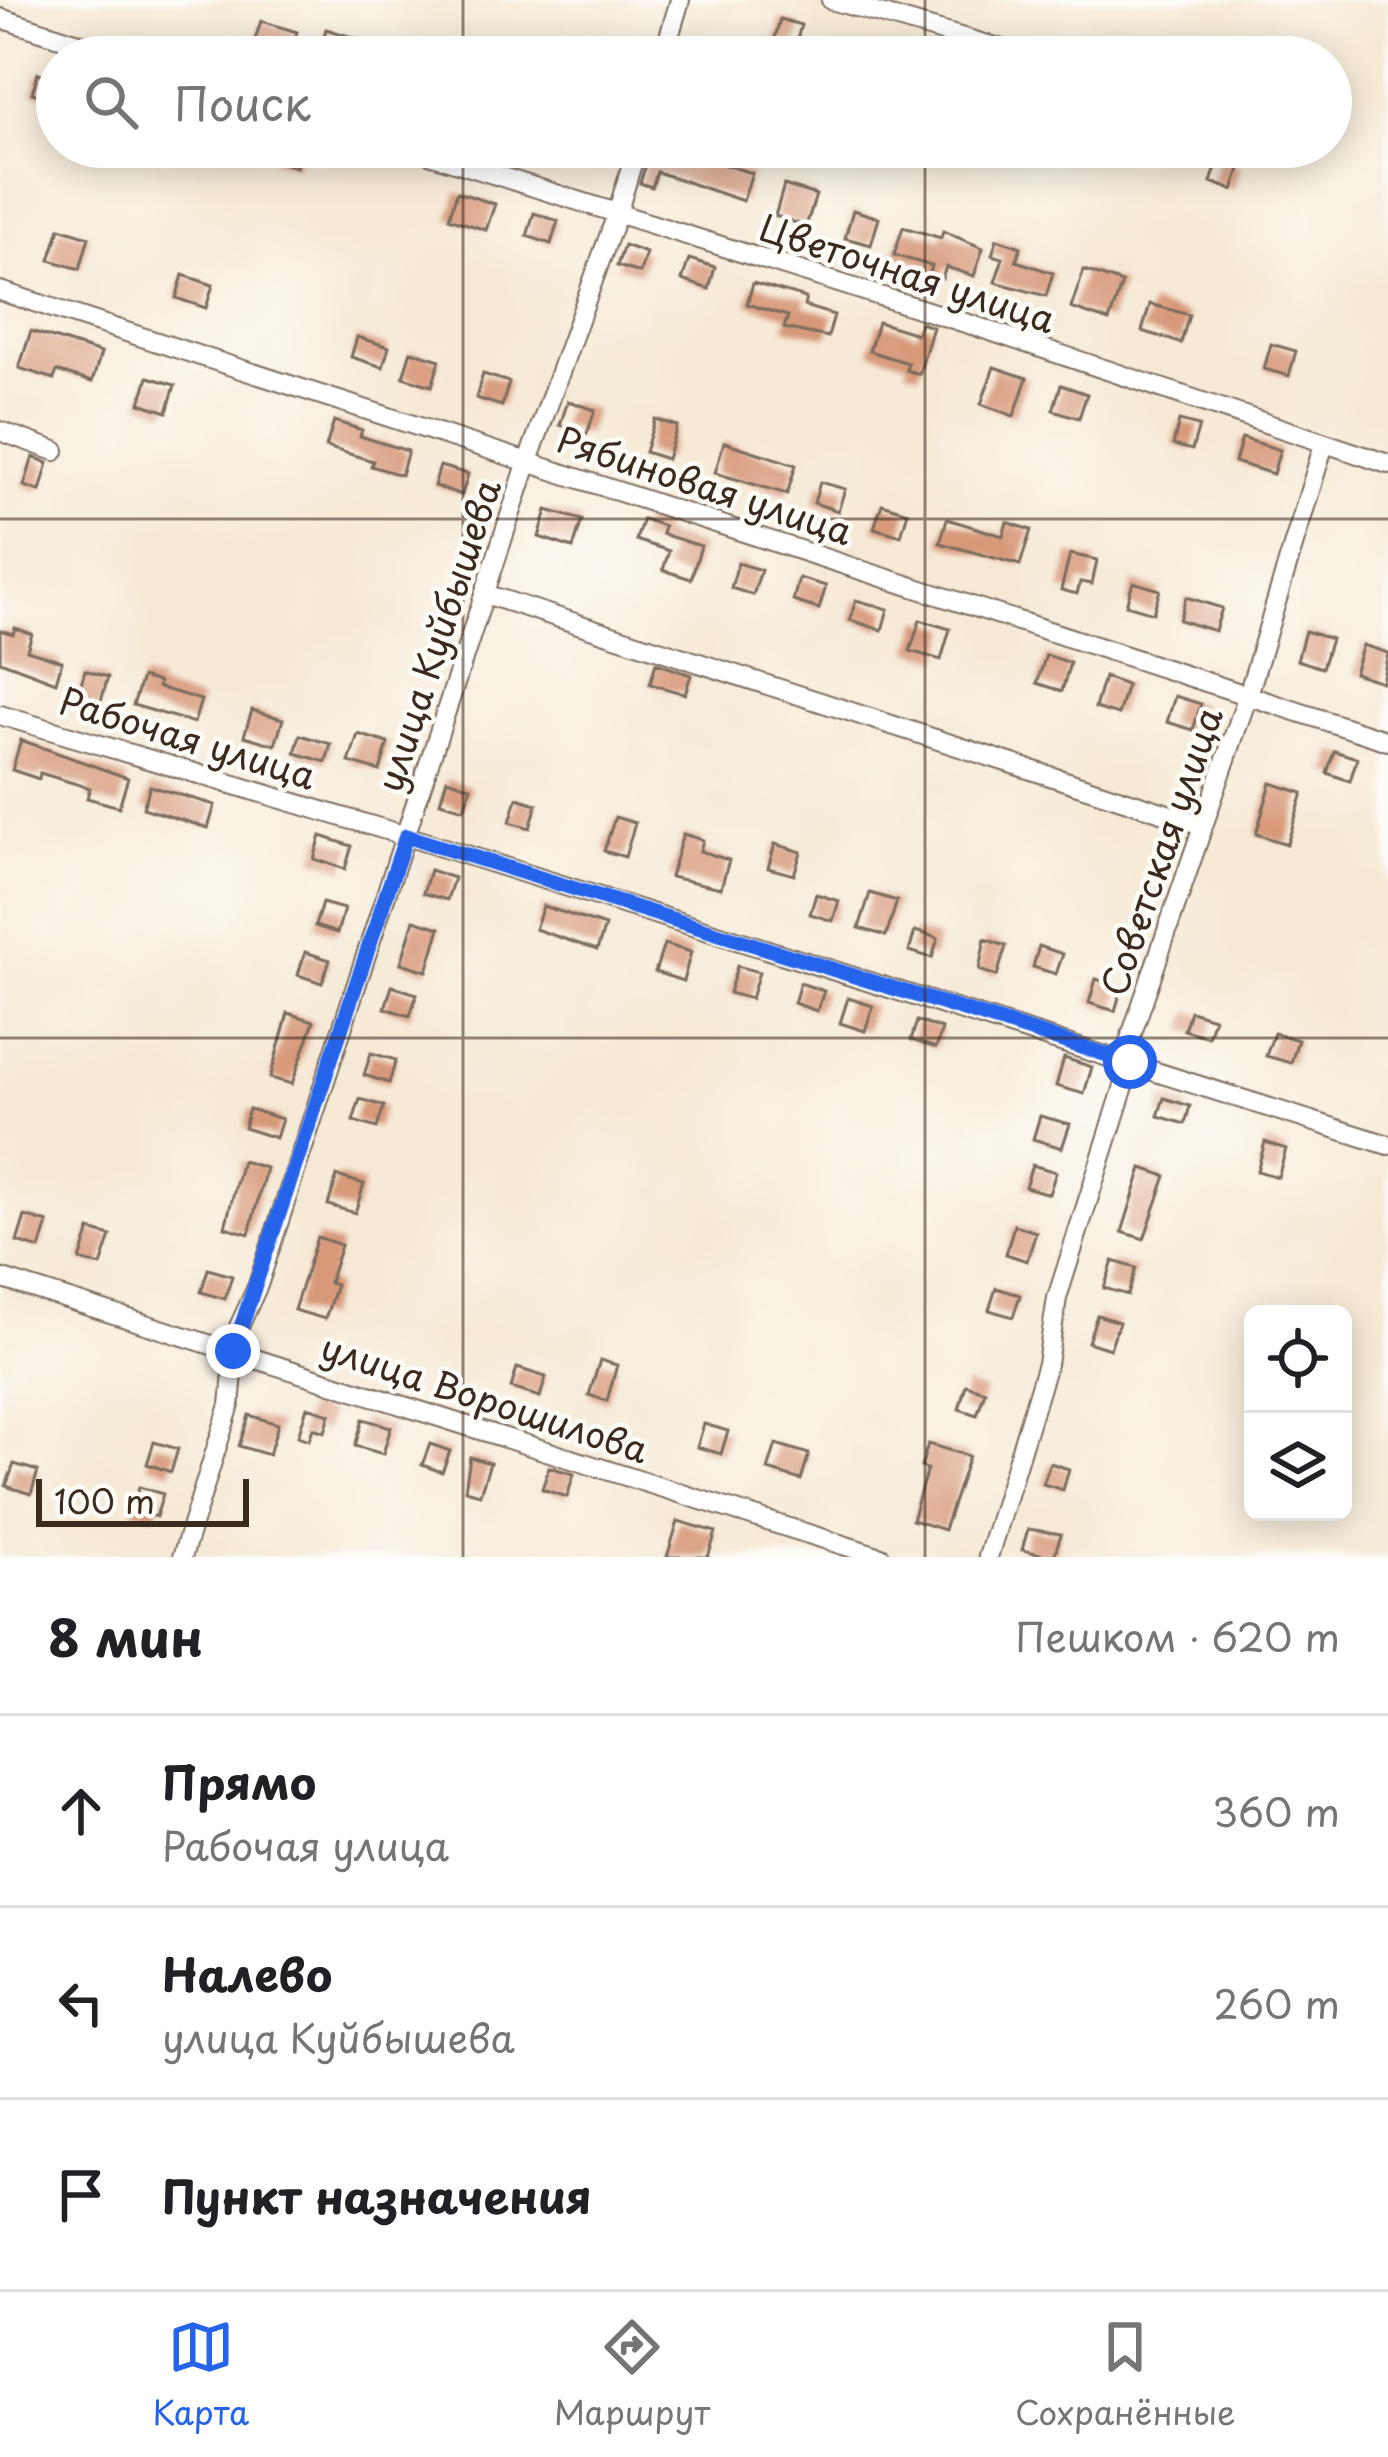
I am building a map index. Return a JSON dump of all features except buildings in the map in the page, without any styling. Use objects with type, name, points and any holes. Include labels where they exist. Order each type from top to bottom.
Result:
[{"type":"street","points":[[669,36],[680,0]]},
{"type":"street","points":[[831,0],[957,36]]},
{"type":"street","points":[[0,18],[56,36]]},
{"type":"street","name":"Цветочная улица","points":[[472,168],[975,326],[1388,464]]},
{"type":"street","name":"улица Куйбышева","points":[[182,1557],[230,1405],[233,1351],[528,461],[631,168]]},
{"type":"street","name":"Рябиновая улица","points":[[0,291],[1388,741]]},
{"type":"street","points":[[0,431],[55,451]]},
{"type":"street","name":"Советская улица","points":[[988,1557],[1047,1364],[1057,1298],[1130,1062],[1131,1036],[1248,695],[1324,444]]},
{"type":"street","points":[[485,594],[1202,826]]},
{"type":"street","name":"Рабочая улица","points":[[0,715],[406,836],[1388,1144]]},
{"type":"street","name":"улица Ворошилова","points":[[0,1278],[881,1557]]},
{"type":"route","points":[[233,1351],[406,836],[1130,1062]]}]
